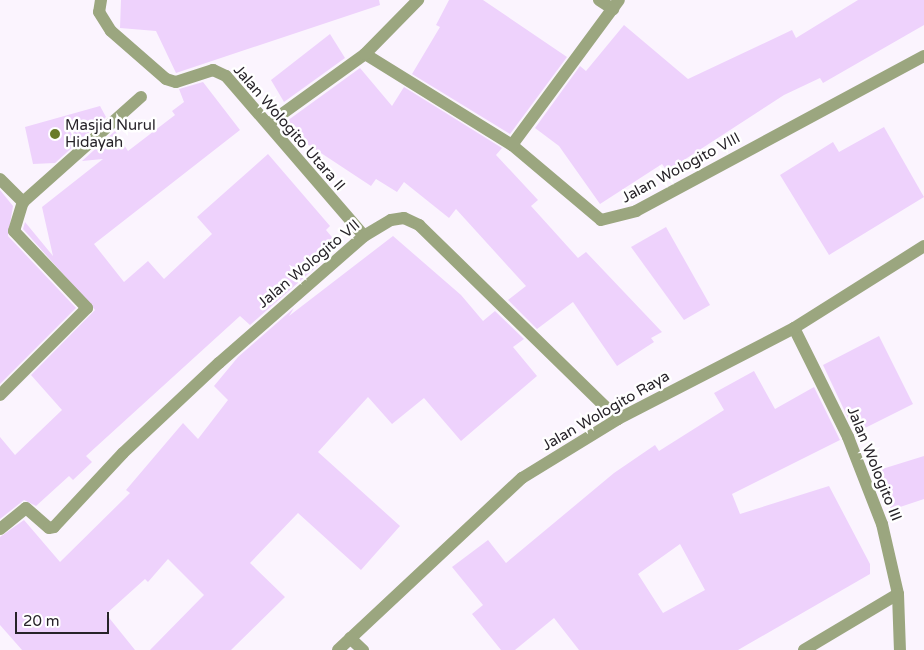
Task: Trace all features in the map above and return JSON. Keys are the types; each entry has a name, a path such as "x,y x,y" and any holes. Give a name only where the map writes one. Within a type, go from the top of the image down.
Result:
{"street":[{"name":"Jalan Wologito Utara II","path":"101,0 99,12 111,32 155,72 176,82 213,70 226,76 364,236"},
{"path":"268,124 365,54 418,0"},
{"path":"512,145 616,5 599,0"},
{"name":"Jalan Wologito VIII","path":"365,54 512,145 587,212 601,220 617,220 924,56"},
{"path":"0,395 87,308 14,231 23,202 141,97"},
{"path":"0,179 23,202"},
{"name":"Jalan Wologito VII","path":"0,529 26,508 51,529 219,363 364,236 391,220 404,218 420,225 618,419"},
{"name":"Jalan Wologito Raya","path":"338,650 522,478 618,419 794,328 924,246"},
{"name":"Jalan Wologito III","path":"794,328 848,437 882,524 898,594 900,650"},
{"path":"804,650 898,594"},
{"path":"350,638 363,650"}],"building":[{"path":"121,0 379,0 380,5 176,73 156,31 120,28"},
{"path":"449,0 483,0 567,57 510,134 412,74 440,27 436,25"},
{"path":"858,0 924,0 924,25 823,83 820,78 784,95 667,171 662,164 600,204 559,146 535,128 580,66 586,71 624,25 688,79 792,30 796,38"},
{"path":"330,34 345,58 284,102 271,80"},
{"path":"360,68 392,106 404,87 502,148 496,155 538,200 531,206 578,258 586,252 662,332 651,338 654,342 617,366 573,302 537,329 508,300 526,286 456,209 449,218 404,182 397,192 376,179 371,186 280,126"},
{"path":"203,82 240,130 94,244 124,282 148,261 164,279 212,234 197,217 268,154 330,226 326,230 336,242 324,260 250,325 240,316 86,456 92,462 73,480 69,476 36,506 24,500 0,519 0,437 15,455 62,410 31,375 95,310 23,229 25,222 53,256 42,207 103,159 82,161 115,131 128,151 175,115 172,111 184,102 179,89"},
{"name":"Masjid Nurul Hidayah","path":"100,106 106,117 55,163 33,164 25,127"},
{"path":"884,127 924,197 829,255 780,175 833,142 839,152"},
{"path":"0,190 13,206 8,236 76,308 0,384"},
{"path":"666,227 710,305 684,320 631,247"},
{"path":"393,236 461,295 483,321 495,311 524,339 513,347 537,376 461,441 424,398 392,424 368,397 318,452 400,526 361,570 298,513 250,563 285,597 231,650 150,650 204,595 168,559 148,582 145,579 106,614 135,650 22,650 0,625 0,537 24,520 60,562 130,493 126,490 183,423 198,439 228,400 214,386 238,357 294,308 289,316"},
{"path":"879,336 913,404 855,433 823,365"},
{"path":"754,371 775,409 814,387 840,440 732,494 740,514 829,486 870,564 870,574 738,650 579,650 554,618 515,650 501,650 472,614 483,605 452,567 488,540 506,563 614,473 655,445 659,451 724,410 714,393","holes":["680,544 705,590 663,613 638,574"]},
{"path":"924,456 924,499 891,510 879,470"}],"place":[{"name":"Masjid Nurul Hidayah","path":"55,134"}]}
